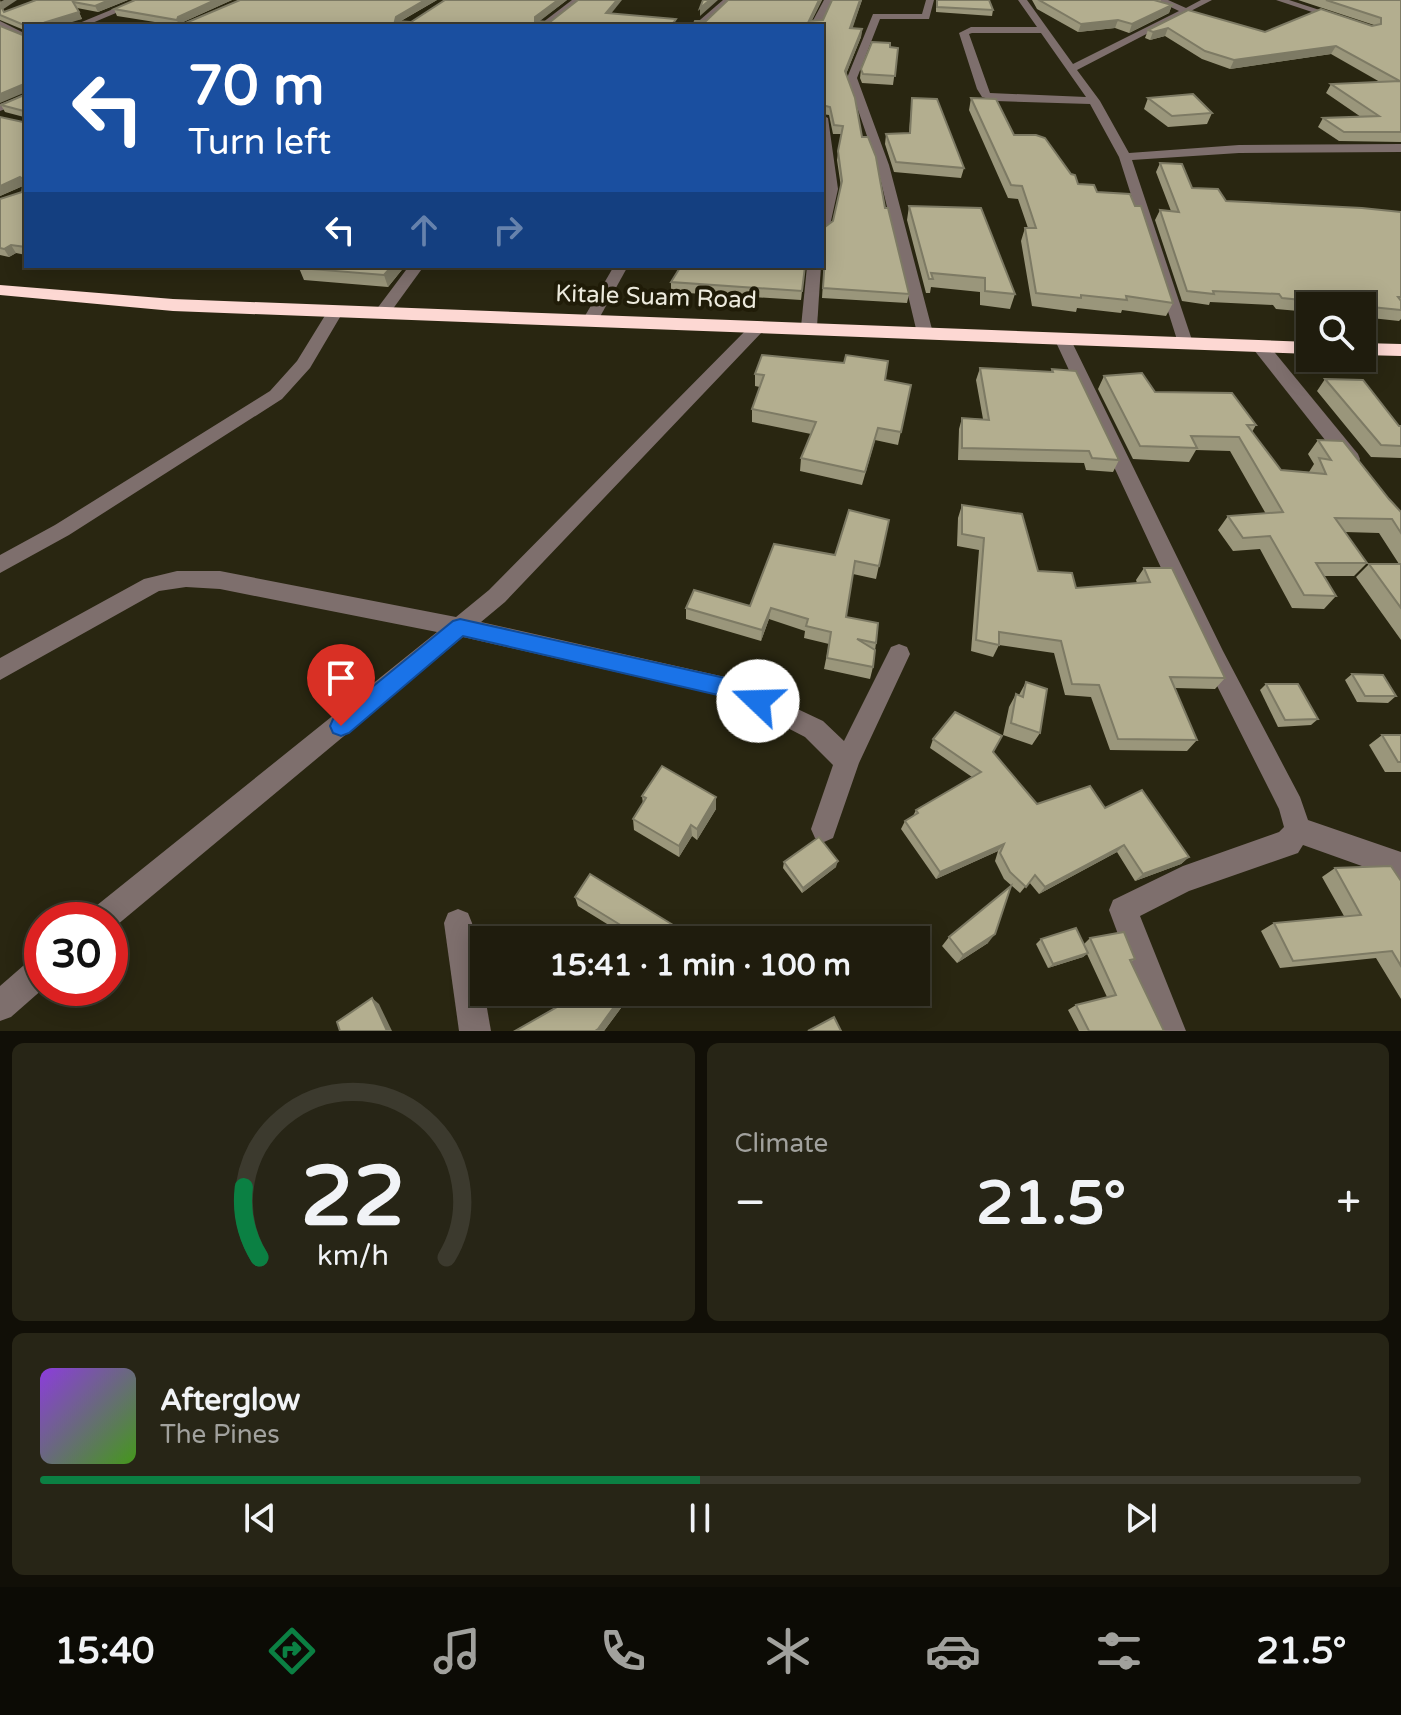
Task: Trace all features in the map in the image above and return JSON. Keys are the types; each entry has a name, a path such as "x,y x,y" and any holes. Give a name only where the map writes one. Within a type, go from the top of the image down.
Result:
{"highway":[{"name":"Kitale Suam Road","path":"0,290 130,303 1296,347"},
{"path":"1376,349 1401,350"}],"street":[{"path":"82,24 143,0"},
{"path":"192,24 246,0"},
{"path":"546,24 578,0"},
{"path":"700,24 728,0"},
{"path":"816,24 828,0"},
{"path":"925,333 891,191 852,78 876,16 926,17 930,0"},
{"path":"1022,0 1094,101 1125,157 1185,343"},
{"path":"1160,0 1186,11"},
{"path":"1071,69 1208,0"},
{"path":"1280,0 1356,24"},
{"path":"0,24 5,32"},
{"path":"1045,30 971,30 964,33 986,95 996,98 1094,101"},
{"path":"0,108 24,98"},
{"path":"0,117 13,120"},
{"path":"824,146 827,189 824,214"},
{"path":"1125,157 1239,149 1401,148"},
{"path":"381,314 416,268"},
{"path":"590,321 620,268"},
{"path":"809,327 814,268"},
{"path":"0,565 76,522 276,395 304,364 335,312"},
{"path":"123,902 497,596 757,328"},
{"path":"1062,338 1215,658 1291,806 1298,830"},
{"path":"1260,346 1363,475"},
{"path":"0,670 152,585 173,578 220,580 460,627 734,689 814,729 847,761"},
{"path":"824,829 847,761 899,654"},
{"path":"1298,830 1401,866"},
{"path":"1170,1031 1123,910 1150,893 1187,877 1288,843 1298,830"},
{"path":"458,923 475,1031"},
{"path":"0,1006 24,985"}],"building":[{"path":"36,0 109,0 95,6 73,2 79,12 46,22 50,24 24,25 0,15 0,5 4,12"},
{"path":"135,0 215,0 177,20 114,9"},
{"path":"240,0 425,0 396,17 395,21 411,22 445,0 558,0 535,17 535,21 550,22 578,0 617,0 606,13 676,19 672,24 188,22"},
{"path":"728,0 819,0 809,21 823,20 832,0 860,0 850,28 862,29 845,71 855,98 862,137 868,137 876,157 885,208 888,208 909,294 823,288 824,227 833,221 842,181 838,151 843,126 834,125 830,107 824,106 824,24 694,24 695,21 706,21"},
{"path":"937,0 989,0 993,10 937,7"},
{"path":"1039,0 1154,0 1172,5 1132,24 1118,20 1081,24"},
{"path":"1326,0 1401,0 1401,132 1344,132 1323,118 1379,116 1331,84 1400,81 1336,46 1234,60 1205,51 1168,28 1153,32 1148,30 1188,10 1265,32 1321,9 1372,26 1381,24 1381,18"},
{"path":"0,26 24,36 24,84 0,94"},
{"path":"872,42 890,43 890,47 898,48 895,76 863,74 861,69"},
{"path":"1193,94 1212,113 1172,116 1148,98"},
{"path":"24,95 24,111 1,105"},
{"path":"912,98 937,99 964,168 896,162 886,134 910,133"},
{"path":"971,98 996,99 1014,135 1045,138 1071,174 1075,175 1078,184 1094,185 1097,192 1130,194 1135,206 1141,206 1173,303 1126,296 1127,300 1036,293 1025,228 1036,228 1022,186 1011,185"},
{"path":"24,111 24,180 20,177 0,186 0,117 23,122"},
{"path":"1160,163 1182,164 1192,188 1218,189 1226,201 1401,212 1401,297 1398,297 1401,310 1376,307 1376,292 1296,292 1296,299 1282,298 1279,294 1187,291 1160,210 1179,212"},
{"path":"24,180 24,247 11,245 0,248 0,199 22,192"},
{"path":"909,206 981,208 1015,294 985,291 985,278 931,273 933,279 929,279"},
{"path":"299,268 390,268 384,275"},
{"path":"680,268 805,268 802,291 671,282"},
{"path":"762,355 844,363 846,355 888,361 885,380 911,385 901,432 878,428 865,472 801,458 816,422 752,409 764,375 755,374"},
{"path":"980,368 1076,371 1119,460 1092,458 1089,451 962,448 962,418 989,420"},
{"path":"1142,373 1155,392 1232,393 1256,425 1247,425 1281,470 1326,474 1319,458 1331,460 1318,440 1343,441 1401,512 1401,533 1392,519 1335,518 1367,563 1316,563 1336,596 1304,595 1270,536 1243,538 1228,516 1283,512 1239,437 1191,436 1197,448 1140,446 1104,376"},
{"path":"1325,379 1363,380 1401,426 1401,446 1381,445"},
{"path":"962,505 1022,514 1038,571 1072,573 1076,588 1150,582 1144,568 1172,568 1225,678 1170,677 1197,740 1118,739 1099,685 1072,684 1061,641 999,632 999,645 976,640 984,538 962,534"},
{"path":"849,510 889,520 879,566 855,561 846,617 878,623 876,643 857,639 875,650 873,667 827,658 831,632 806,626 808,619 771,608 762,630 686,608 694,590 750,606 774,544 835,555"},
{"path":"1369,564 1401,564 1401,608"},
{"path":"1352,674 1383,675 1396,696 1365,696"},
{"path":"1026,682 1047,689 1040,733 1011,723 1016,694 1023,697"},
{"path":"1266,684 1298,684 1318,719 1285,720"},
{"path":"955,712 1002,736 993,752 1037,804 1090,786 1105,808 1142,790 1189,857 1143,874 1124,845 1045,887 1035,875 1026,887 1010,872 1000,853 1004,844 940,872 905,821 918,813 916,810 981,772 933,739"},
{"path":"1382,735 1401,735 1401,762 1398,762"},
{"path":"662,766 716,797 697,829 691,825 679,846 633,819 646,798 642,796"},
{"path":"819,837 838,861 803,888 784,862"},
{"path":"1391,866 1401,881 1401,966 1392,951 1293,961 1274,923 1361,915 1335,868"},
{"path":"590,874 675,926 622,926 575,897"},
{"path":"1011,886 995,934 963,955 949,937"},
{"path":"1076,928 1088,953 1053,964 1041,939"},
{"path":"1124,932 1135,959 1130,960 1164,1031 1089,1031 1076,1005 1116,995 1090,938"},
{"path":"372,998 387,1031 340,1031 337,1022"},
{"path":"559,1006 615,1006 595,1031 515,1031"},
{"path":"834,1017 841,1031 808,1031"}],"route":[{"path":"341,726 460,627 734,689 758,701"}]}
